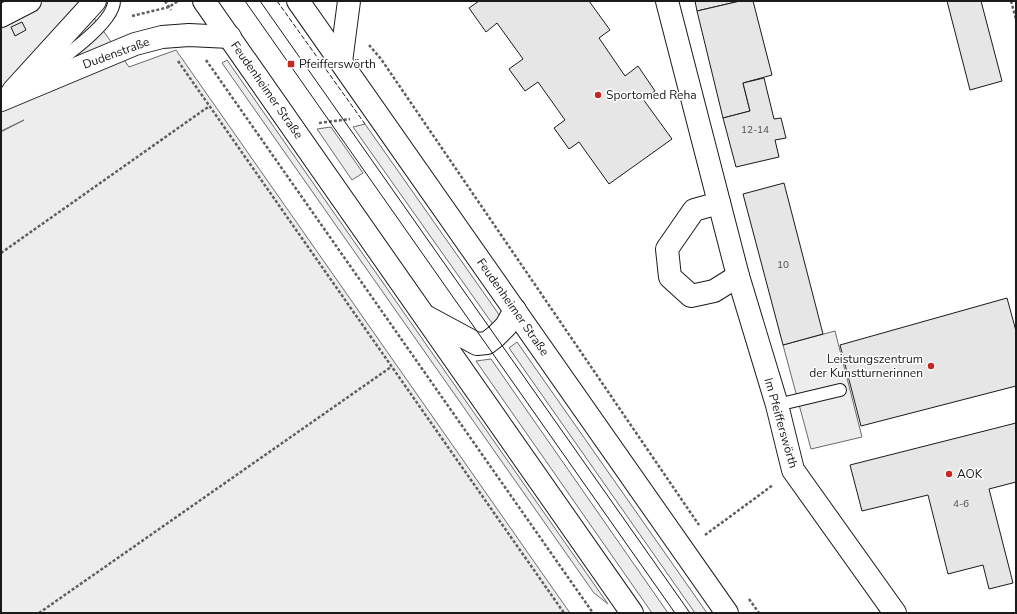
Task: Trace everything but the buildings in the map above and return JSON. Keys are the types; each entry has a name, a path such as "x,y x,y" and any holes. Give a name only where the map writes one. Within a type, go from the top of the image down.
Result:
{"main road":[{"path":"4,98 95,1"},
{"name":"Feudenheimer Straße","path":"204,1 628,612"},
{"name":"Feudenheimer Straße","path":"298,1 728,613"},
{"name":"Im Pfeifferswörth","path":"667,1 738,276 777,405 793,470 895,613"},
{"path":"341,62 348,9"},
{"name":"Dudenstraße","path":"4,98 135,44 162,37 189,35 230,37"},
{"path":"719,203 694,210 668,249 670,277 691,296 714,291 738,276"},
{"path":"424,316 477,344 487,343 496,336 506,326 515,310"}],"lane":[{"path":"4,98 60,60 87,39 110,14 114,8 114,1"},
{"path":"777,405 840,390"}],"path":[{"path":"165,1 593,613"},
{"path":"169,7 178,1"},
{"path":"1011,1 1016,19"},
{"path":"348,9 710,541"},
{"path":"176,58 208,107 564,613"},
{"path":"1,253 208,107"},
{"path":"319,123 353,118"},
{"path":"39,613 391,366"},
{"path":"705,535 793,470"},
{"path":"746,593 760,613"}],"shaded area":[{"path":"1,1 82,1 129,67 176,50 570,613 1,613 1,132 24,120 1,131"},
{"path":"227,60 608,604 594,593 222,63"},
{"path":"365,124 500,316 494,326 353,127"},
{"path":"331,127 363,173 352,180 317,129"},
{"path":"835,331 862,437 811,449 783,345"},
{"path":"517,342 707,613 695,613 509,348"},
{"path":"491,359 668,613 652,613 476,361"}],"tram line":[{"path":"245,1 675,613"},
{"path":"260,1 690,613"}],"fence":[{"path":"277,1 365,124"}],"place":[{"name":"Pfeifferswörth","path":"291,64"},
{"name":"Sportomed Reha","path":"598,95"},
{"name":"Leistungszentrum der Kunstturnerinnen","path":"931,366"},
{"name":"AOK","path":"949,474"}]}
